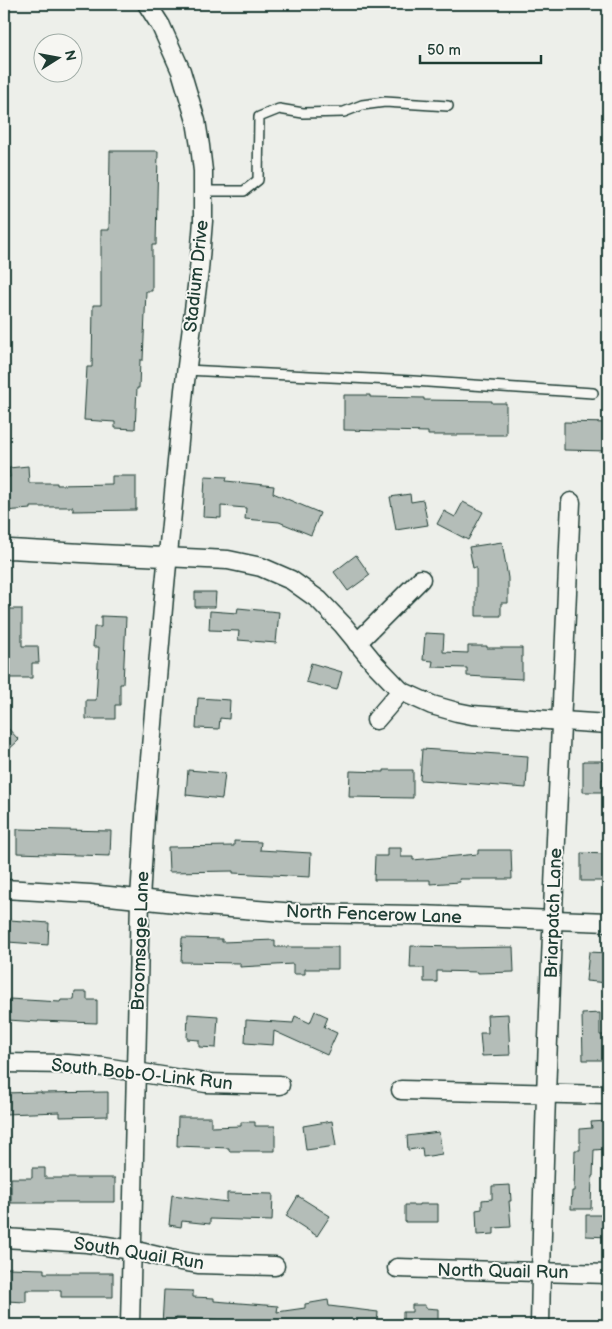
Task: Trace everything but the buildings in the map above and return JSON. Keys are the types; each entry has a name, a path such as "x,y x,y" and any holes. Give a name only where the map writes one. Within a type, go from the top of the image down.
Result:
{"street":[{"name":"Stadium Drive","path":"147,4 172,48 189,96 200,146 203,191 203,221 199,270 186,370 168,557"},
{"name":"Briarpatch Lane","path":"540,1325 552,920 571,502"},
{"path":"4,550 228,560 261,566 291,580 319,600 401,692 457,712 506,718 608,724"},
{"name":"Broomsage Lane","path":"130,1325 140,899 144,817 168,557"},
{"path":"357,643 420,579"},
{"path":"376,720 401,692"},
{"name":"North Fencerow Lane","path":"4,889 90,894 205,906 296,912 608,922"},
{"name":"South Bob-O-Link Run","path":"4,1063 68,1064 104,1067 206,1083 280,1085"},
{"path":"400,1090 608,1095"},
{"name":"South Quail Run","path":"4,1238 86,1243 132,1250 198,1264 275,1266"},
{"name":"North Quail Run","path":"397,1268 608,1274"}],"lane":[{"path":"203,191 244,190 258,180 259,117 279,109 303,113 344,112 362,105 385,102 448,106"},
{"path":"186,370 413,381 593,393"}]}
